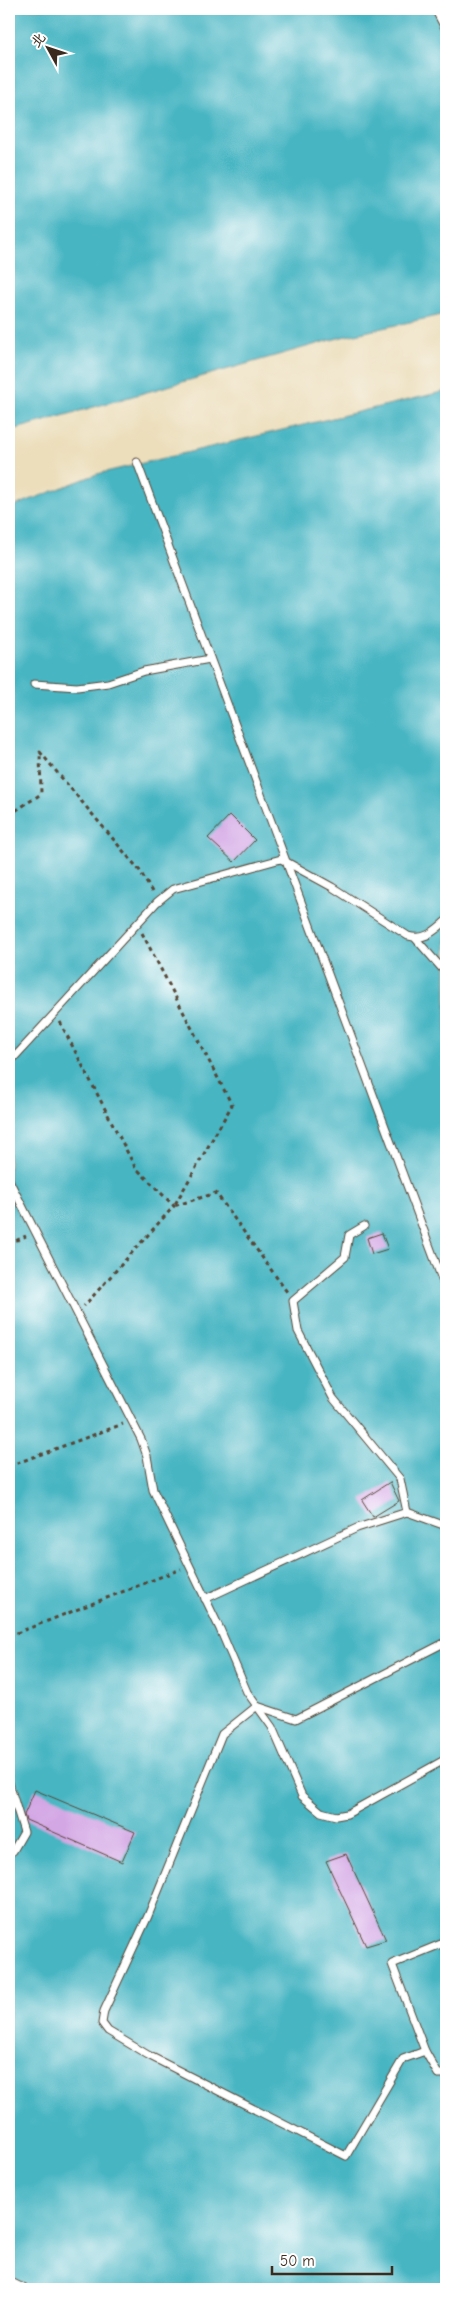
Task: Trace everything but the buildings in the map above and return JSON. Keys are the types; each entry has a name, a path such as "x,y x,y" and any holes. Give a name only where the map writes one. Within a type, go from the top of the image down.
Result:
{"lane":[{"path":"435,9 446,30"},
{"path":"136,462 445,1281 446,1290"},
{"path":"34,684 77,687 108,683 144,671 210,659"},
{"path":"9,1063 157,902 173,889 280,859 332,887 408,936 416,939 446,973"},
{"path":"416,939 429,936 446,921"},
{"path":"9,1180 132,1422 147,1456 153,1490 247,1692 272,1727 302,1796 321,1812 336,1816 347,1814 446,1760"},
{"path":"364,1226 349,1235 345,1257 293,1301 298,1331 333,1398 400,1479 407,1512"},
{"path":"205,1599 357,1528 407,1512 446,1526"},
{"path":"257,1706 296,1719 446,1642"},
{"path":"257,1706 222,1734 148,1916 104,2012 102,2024 108,2032 148,2055 346,2156 403,2058 425,2051"},
{"path":"9,1782 24,1832 13,1851"},
{"path":"446,1942 392,1964 425,2051 438,2074 446,2074"},
{"path":"9,2281 25,2289"}],"path":[{"path":"9,816 41,794 40,752 140,871 157,902"},
{"path":"77,1314 174,1206 232,1105 137,924"},
{"path":"55,1012 135,1167 174,1206"},
{"path":"174,1206 216,1193 293,1301"},
{"path":"9,1244 35,1233"},
{"path":"9,1466 132,1422"},
{"path":"9,1636 189,1566"}],"water":[{"path":"9,9 446,9 446,314 342,337 9,431"},
{"path":"446,391 446,2289 9,2289 9,508 97,474"}]}
